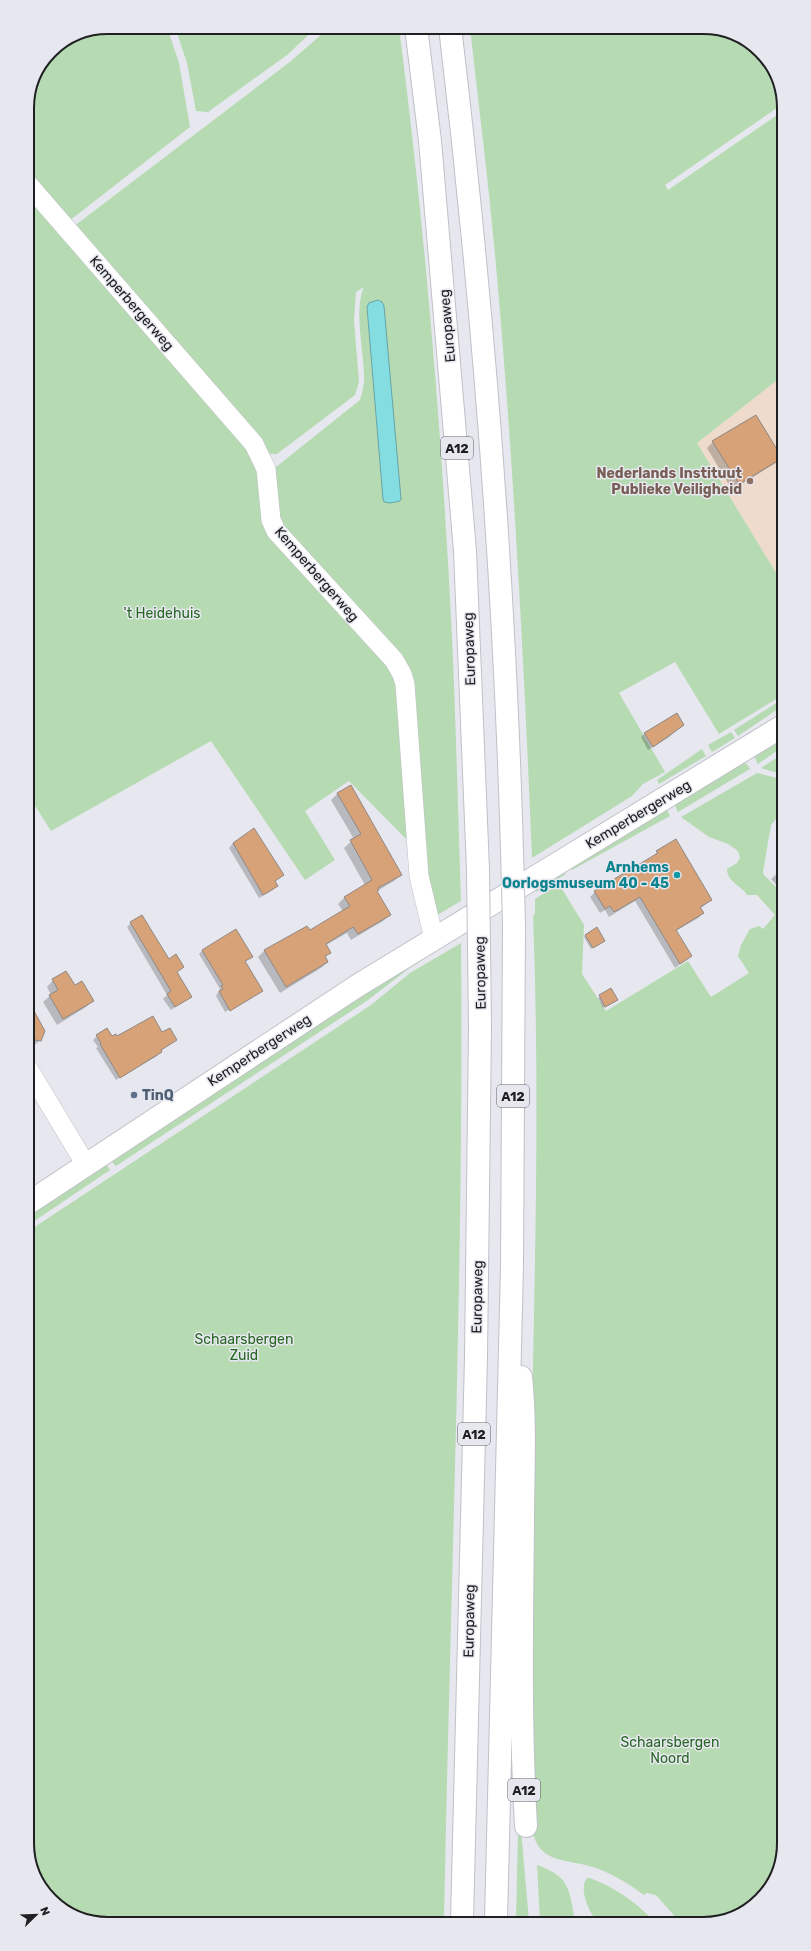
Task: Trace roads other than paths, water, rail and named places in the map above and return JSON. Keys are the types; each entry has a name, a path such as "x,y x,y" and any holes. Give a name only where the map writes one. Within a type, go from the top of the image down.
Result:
{"main road":[{"name":"Europaweg","path":"417,34 431,149 465,551 478,870 480,1027 476,1357 462,1917"},
{"name":"A12","path":"451,34 463,139 482,337 500,581 514,926 512,1266 496,1917"},
{"name":"Kemperbergerweg","path":"34,1199 244,1060 434,939 777,729"},
{"name":"A12","path":"512,1266 525,1419 523,1522 523,1754 526,1826"}],"street":[{"name":"Kemperbergerweg","path":"34,191 254,444 266,469 271,520 276,531 394,660 402,674 405,684 420,876 434,939"},
{"path":"34,1078 86,1165"}],"water":[{"path":"378,300 382,302 384,306 401,499 400,501 390,503 384,502 383,499 367,307 369,303"}],"place":[{"name":"Nederlands Instituut Publieke Veiligheid","path":"750,481"},
{"name":"Arnhems Oorlogsmuseum 40 - 45","path":"677,875"},
{"name":"TinQ","path":"134,1095"}],"park label":[{"name":"'t Heidehuis","path":"162,613"},
{"name":"Schaarsbergen Zuid","path":"244,1348"},
{"name":"Schaarsbergen Noord","path":"670,1750"}]}
